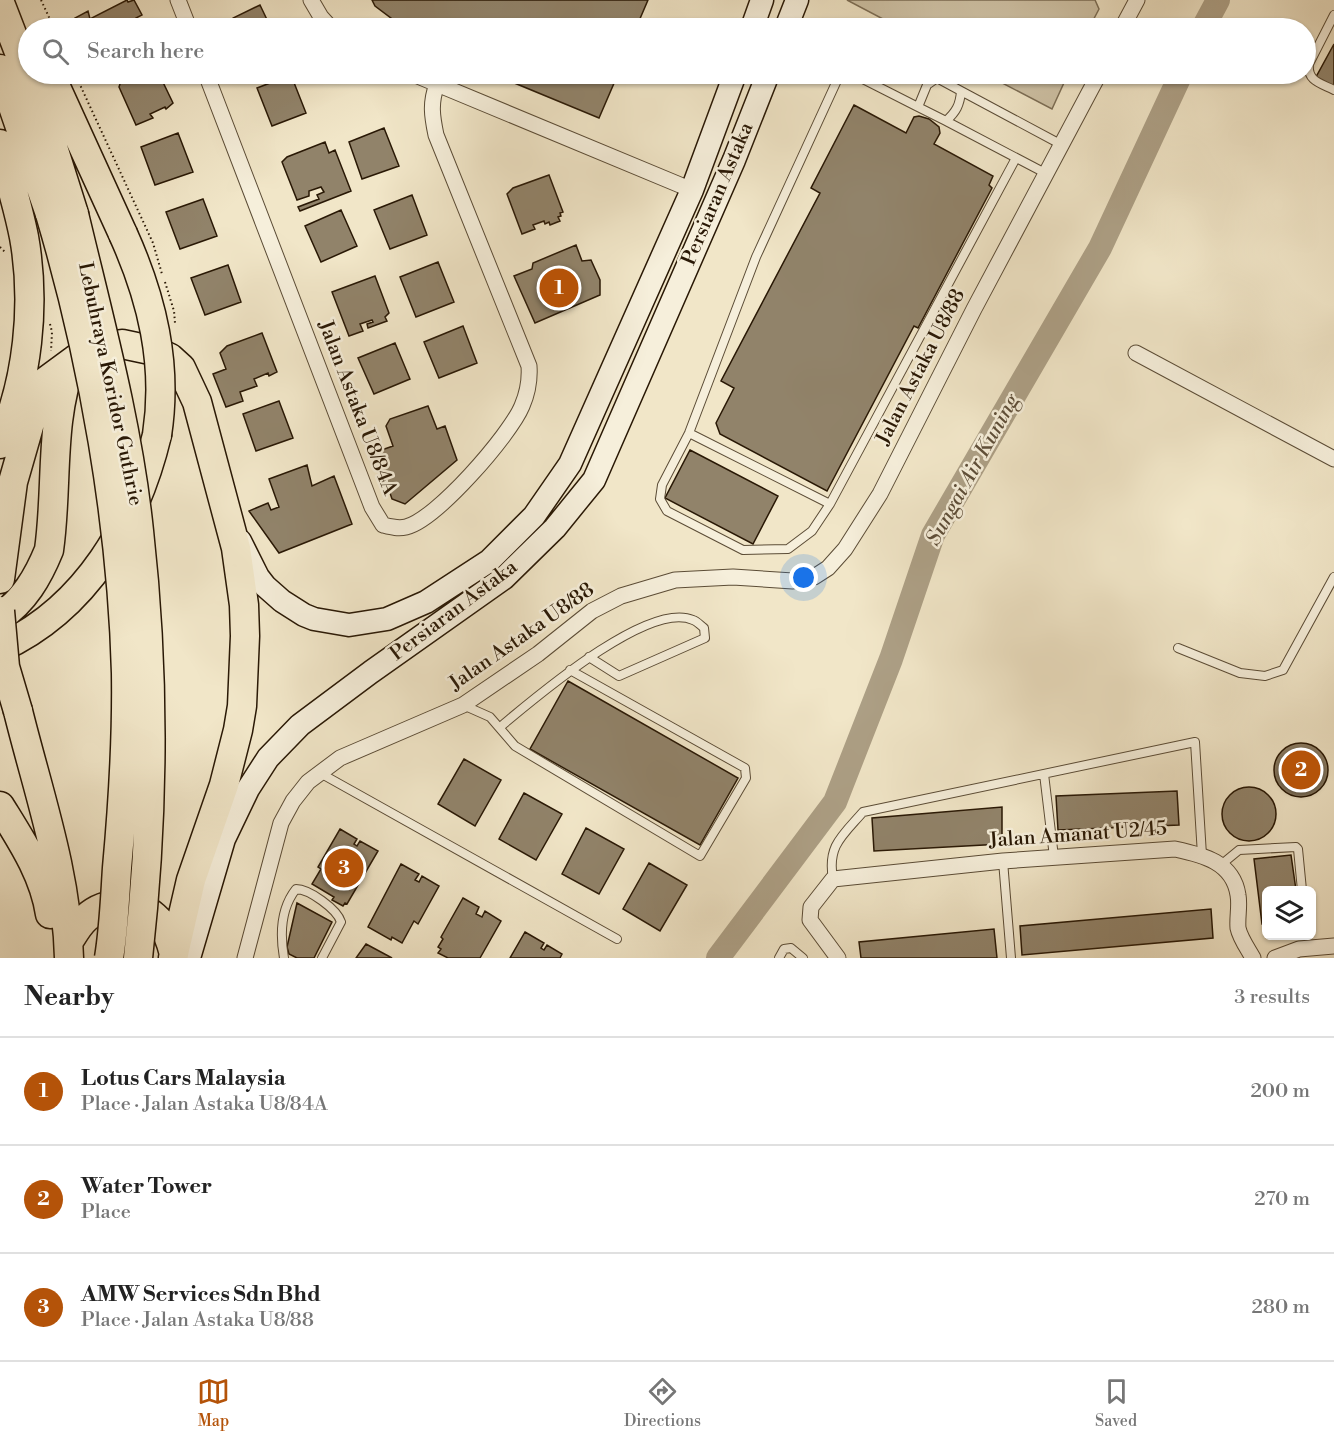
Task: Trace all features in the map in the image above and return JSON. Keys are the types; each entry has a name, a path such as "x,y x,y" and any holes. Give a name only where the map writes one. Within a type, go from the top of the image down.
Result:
{"highway":[{"path":"11,0 23,18"},
{"name":"Lebuhraya Koridor Guthrie","path":"0,3 18,50"},
{"name":"Lebuhraya Koridor Guthrie","path":"0,69 62,214 65,267 102,440 113,519 122,614 126,710 122,818 109,958"},
{"name":"Lebuhraya Koridor Guthrie","path":"31,84 41,109 62,214 127,450 139,530 150,688 151,793 138,958"},
{"path":"0,648 30,632 48,619 82,588 97,569 112,548 141,491 157,435 161,390 157,336 137,265 55,84"},
{"path":"0,144 24,236 28,314 21,378 0,444"},
{"path":"0,579 13,482 34,409 46,381 72,362 100,347 122,344 155,351 170,358 181,368 197,402 230,521 244,605 245,636 242,706 238,730 224,785 191,880 179,957"},
{"path":"0,618 25,595 42,569 49,550 58,415 63,385 72,362"},
{"path":"0,611 5,667 56,856 64,952"},
{"path":"0,806 31,858 45,890 52,930 64,952"},
{"path":"64,952 85,918 98,909 114,904 133,904 156,917 179,957"}],"main road":[{"path":"756,18 762,0"},
{"path":"790,18 797,0"},
{"name":"Persiaran Astaka","path":"230,521 258,577 265,586 304,615 325,622 349,625 387,619 426,602 489,561 534,516 570,464 692,190 731,84"},
{"name":"Persiaran Astaka","path":"179,957 224,839 248,789 268,758 300,726 371,672 504,578 555,528 594,480 734,160 764,84"},
{"path":"692,190 734,160"}],"street":[{"path":"178,0 185,18"},
{"path":"311,0 322,18"},
{"path":"1127,18 1137,0"},
{"name":"Jalan Astaka U8/84A","path":"210,84 372,507 383,525 395,528 408,526 428,515 476,471 521,408 530,377 529,366 436,135 431,111 432,98 437,84"},
{"path":"437,84 692,190"},
{"name":"Jalan Astaka U8/88","path":"245,958 281,823 293,801 308,782 340,758 463,705 538,654 592,611 621,596 675,580 733,577 793,581 814,577 828,568 845,549 880,494 974,309 1094,84"},
{"path":"1136,353 1334,459"},
{"name":"Jalan Amanat U2/45","path":"832,879 1003,861 1175,849 1202,855 1222,864"},
{"path":"1222,864 1231,877 1238,894 1239,930 1253,958"},
{"path":"832,879 811,907 810,920 838,958"},
{"path":"1275,958 1299,949 1334,946"}],"lane":[{"path":"1316,50 1334,15"},
{"path":"1316,80 1334,90"},
{"path":"835,84 756,256 689,433 662,485 660,499 667,511 742,550 788,549 812,531 830,504 1016,158"},
{"path":"873,84 1047,174"},
{"path":"918,107 928,84"},
{"path":"948,84 1062,145"},
{"path":"946,121 960,104 961,91"},
{"path":"689,433 830,504"},
{"path":"1178,648 1240,673 1265,676 1282,670 1334,577"},
{"path":"500,727 570,670 589,657 625,635 661,620 681,617 693,620 704,628 705,638 619,676 589,657"},
{"path":"463,705 490,717 515,746 700,856 746,778 745,768 570,670"},
{"path":"832,879 830,862 838,840 863,812 1195,742 1202,855"},
{"path":"320,773 617,939"},
{"path":"1044,774 1054,857"},
{"path":"1222,864 1239,850 1296,846 1302,886"},
{"path":"1003,861 1011,958"},
{"path":"284,958 282,940 284,917 296,889 303,889 339,915 340,922 322,958"},
{"path":"779,958 784,949 791,948 802,958"}],"path":[{"path":"41,0 49,18"}],"shaded area":[{"path":"847,0 1095,0 1099,9 1094,18 881,18"},
{"path":"1004,84 1063,84 1052,109"}],"building":[{"path":"127,0 128,2 134,0 142,15 136,18 92,18"},
{"path":"372,0 648,0 640,18 391,18 375,6"},
{"path":"260,5 266,18 233,18"},
{"path":"88,11 90,18 75,18"},
{"path":"1334,44 1334,87 1316,77"},
{"path":"120,84 164,84 173,103 166,109 165,107 150,114 153,118 136,125 119,87"},
{"path":"267,84 295,84 306,113 272,126 257,88"},
{"path":"517,84 614,84 599,118"},
{"path":"854,105 906,133 914,117 929,119 939,127 940,133 934,144 993,176 989,185 992,188 918,328 914,326 827,491 720,434 716,423 734,388 721,381 820,193 811,188"},
{"path":"384,128 399,166 362,179 349,142"},
{"path":"178,133 193,172 155,185 141,147"},
{"path":"325,142 329,153 335,150 351,191 300,211 298,207 319,199 317,195 324,192 321,187 309,191 309,196 297,200 282,162 287,157"},
{"path":"549,175 563,212 558,217 560,221 550,225 549,222 545,224 544,221 533,225 535,229 522,234 507,194 513,188"},
{"path":"412,195 427,235 390,249 374,210"},
{"path":"203,199 217,236 180,249 166,212"},
{"path":"341,210 357,246 321,262 305,226"},
{"path":"576,245 582,261 591,260 600,280 600,295 535,323 514,276 532,269 533,263"},
{"path":"438,262 454,302 416,317 400,277"},
{"path":"228,265 241,302 205,315 191,278"},
{"path":"375,276 389,313 385,317 387,321 368,328 367,324 373,322 372,320 360,324 363,331 349,336 332,292"},
{"path":"463,326 477,363 439,378 424,342"},
{"path":"262,333 277,372 254,379 257,386 240,392 243,401 226,407 213,374 226,369 220,353 227,346"},
{"path":"395,343 410,379 374,394 358,358"},
{"path":"279,401 293,438 256,451 243,414"},
{"path":"428,406 437,429 445,426 457,460 405,504 392,499 376,452 393,446 386,426 390,419"},
{"path":"690,450 778,496 753,544 665,498"},
{"path":"307,465 312,486 334,476 352,524 279,553 249,511 268,503 271,510 279,507 269,479"},
{"path":"568,681 738,778 700,845 530,749"},
{"path":"1296,743 1306,743 1316,747 1324,755 1328,770 1324,785 1316,793 1306,797 1296,797 1286,793 1278,785 1274,775 1274,765 1278,755 1286,747"},
{"path":"464,759 501,780 475,826 438,804"},
{"path":"1244,787 1254,787 1264,791 1272,799 1276,814 1272,829 1264,837 1254,841 1244,841 1234,837 1226,829 1222,819 1222,809 1226,799 1234,791"},
{"path":"1177,791 1179,825 1058,830 1056,796"},
{"path":"524,793 562,814 536,860 499,839"},
{"path":"1002,807 1002,844 874,851 872,818"},
{"path":"586,828 624,849 599,894 562,874"},
{"path":"340,829 357,839 354,844 357,846 360,841 378,851 347,904 343,906 332,900 334,897 312,884 321,869 318,867"},
{"path":"1291,855 1295,886 1262,886 1262,924 1254,859"},
{"path":"649,863 687,885 660,931 623,909"},
{"path":"401,864 419,874 415,880 419,882 422,876 439,886 418,924 414,921 402,943 392,937 391,940 368,927"},
{"path":"463,898 479,907 476,914 482,917 485,911 501,921 480,958 448,958 438,953 441,949 438,947 443,939 441,937"},
{"path":"297,903 332,922 314,958 297,958 289,954 287,947"},
{"path":"1211,909 1213,938 1022,955 1020,926"},
{"path":"994,929 997,958 861,958 859,942"},
{"path":"525,932 544,943 541,948 544,950 547,945 562,954 560,958 510,958"},
{"path":"366,944 392,958 356,958"}],"waterway":[{"name":"Sungai Air Kuning","path":"1208,18 1218,0"},
{"name":"Sungai Air Kuning","path":"718,958 835,802 891,659 933,535 1100,248 1176,84"}],"place":[{"name":"Lotus Cars Malaysia","path":"559,288"},
{"name":"Water Tower","path":"1301,770"},
{"name":"AMW Services Sdn Bhd","path":"344,868"}]}
